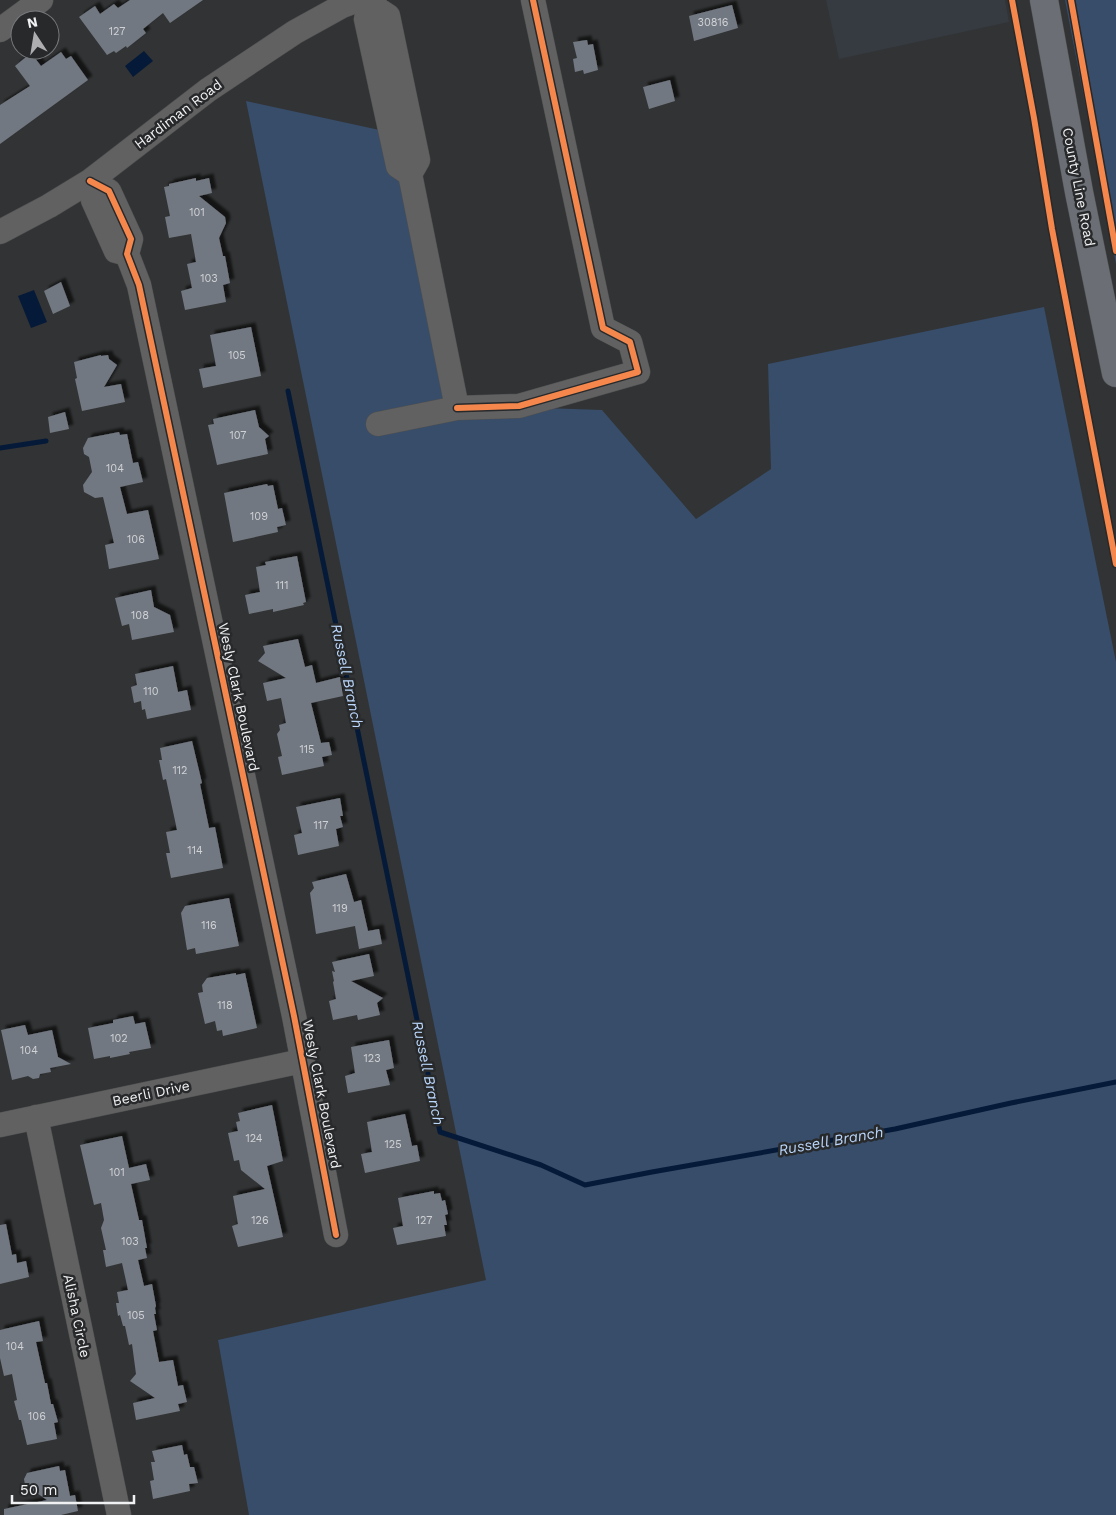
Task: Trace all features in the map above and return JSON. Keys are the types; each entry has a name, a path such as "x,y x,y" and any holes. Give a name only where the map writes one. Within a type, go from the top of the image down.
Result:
{"main road":[{"name":"County Line Road","path":"1044,0 1079,192 1116,373"}],"street":[{"path":"0,30 40,0"},
{"path":"378,424 457,408 519,406 638,372 630,342 603,328 533,0"},
{"path":"369,3 366,19 398,166 410,174 457,408"},
{"name":"Hardiman Road","path":"0,232 49,206 90,181 216,85 295,32 342,6 369,3"},
{"name":"Wesly Clark Boulevard","path":"90,181 109,191 131,240 127,254 139,285 294,1016 336,1235"},
{"name":"Beerli Drive","path":"0,1124 302,1061"},
{"name":"Alisha Circle","path":"36,1117 118,1515"}],"shaded area":[{"path":"826,0 1005,0 1009,22 839,59"},
{"path":"1065,0 1116,0 1116,264"},
{"path":"144,51 153,61 133,77 125,66"},
{"path":"246,101 398,134 459,405 602,410 696,519 771,469 768,364 1044,307 1116,662 1116,1515 249,1515 218,1340 486,1280"},
{"path":"34,290 47,322 31,328 18,296"}],"building":[{"path":"130,0 203,0 170,23 163,13 143,29 146,33 127,48 126,46 116,53 114,51 107,55 79,17 95,6 100,14 114,4 118,8"},
{"path":"732,5 738,28 694,41 689,16"},
{"path":"587,40 588,45 593,44 598,70 584,74 583,70 575,72 573,59 577,58 573,42"},
{"path":"60,53 66,59 71,56 88,80 0,144 0,105 30,86 15,66 22,60 36,60 41,66 50,60 60,60"},
{"path":"670,80 675,101 649,109 643,87"},
{"path":"196,178 196,181 209,178 212,193 199,196 225,217 226,223 219,238 223,256 225,256 230,283 223,285 226,302 185,310 181,291 192,288 187,264 196,262 191,234 169,238 165,217 170,216 164,187 169,186 169,184"},
{"path":"61,282 70,306 53,314 44,291"},
{"path":"251,327 261,376 203,388 199,369 216,366 210,335"},
{"path":"108,355 109,359 117,365 104,387 121,384 125,402 82,411 75,379 77,378 74,362"},
{"path":"255,410 259,427 269,436 265,439 268,454 217,465 208,425 214,424 213,419"},
{"path":"65,412 69,429 50,433 48,417"},
{"path":"119,432 120,435 127,434 133,463 138,462 143,482 120,487 127,514 148,510 159,559 109,569 105,545 114,543 103,497 95,498 84,492 83,485 92,472 89,457 84,454 83,448 88,438"},
{"path":"267,484 268,486 273,485 278,509 282,508 286,525 277,527 278,532 233,542 224,493"},
{"path":"297,556 306,602 303,603 304,605 273,612 273,609 249,614 245,595 260,592 256,567 266,565 265,562"},
{"path":"151,590 154,607 170,615 174,632 132,640 129,624 122,626 115,598"},
{"path":"298,639 305,667 312,665 316,683 340,677 343,696 311,703 321,743 329,742 332,755 322,757 324,766 282,775 278,757 282,756 277,734 280,730 279,725 286,723 281,698 267,701 263,683 286,678 258,661 265,653 263,646"},
{"path":"173,666 178,692 187,690 191,710 147,719 145,709 142,710 141,701 134,703 131,687 137,685 135,674"},
{"path":"192,741 202,783 200,784 209,828 215,827 223,868 171,878 166,853 170,853 166,832 177,830 166,779 163,780 159,760 162,760 160,748"},
{"path":"340,798 343,816 340,816 343,827 336,829 339,846 298,855 294,835 302,833 296,807"},
{"path":"346,874 354,902 361,900 368,931 379,929 382,944 359,949 355,926 316,934 310,893 314,888 312,882"},
{"path":"229,898 239,946 196,954 195,948 187,950 181,913 185,906"},
{"path":"369,954 374,976 351,981 383,998 377,1003 380,1015 358,1020 357,1015 333,1020 329,1001 336,999 332,971 335,972 332,962"},
{"path":"236,973 236,975 245,973 257,1028 223,1036 222,1030 217,1031 215,1021 205,1024 198,993 203,992 202,985 207,978"},
{"path":"133,1016 135,1024 145,1022 151,1048 110,1058 110,1056 94,1059 88,1028 113,1023 113,1020"},
{"path":"25,1025 28,1035 52,1030 58,1057 71,1064 50,1068 51,1072 40,1074 39,1078 33,1079 28,1076 12,1080 1,1030"},
{"path":"389,1040 394,1068 386,1070 390,1085 348,1093 345,1076 355,1073 351,1047"},
{"path":"272,1105 283,1161 267,1166 283,1237 238,1247 232,1226 238,1224 233,1196 265,1189 241,1170 239,1160 234,1161 228,1133 238,1131 236,1122 240,1121 238,1113"},
{"path":"405,1114 412,1146 417,1145 420,1161 365,1173 361,1154 372,1152 367,1122"},
{"path":"122,1136 129,1168 146,1164 150,1180 131,1184 139,1220 142,1220 147,1248 145,1248 147,1258 138,1260 144,1286 152,1284 156,1306 156,1314 154,1314 157,1330 153,1331 159,1362 173,1360 178,1386 183,1385 187,1402 178,1404 180,1411 136,1420 133,1403 155,1398 130,1381 136,1374 132,1344 129,1345 125,1326 123,1326 120,1315 118,1316 116,1303 119,1303 117,1292 128,1290 122,1263 106,1267 103,1250 106,1250 101,1228 104,1220 101,1203 94,1205 80,1145"},
{"path":"434,1191 434,1194 440,1193 442,1201 445,1200 448,1214 445,1215 447,1225 444,1225 446,1236 397,1245 393,1228 403,1226 398,1198"},
{"path":"6,1224 12,1255 16,1254 17,1263 26,1261 29,1277 0,1284 0,1225"},
{"path":"39,1321 43,1341 36,1342 45,1383 47,1383 51,1404 53,1404 58,1422 54,1423 57,1439 27,1445 14,1401 17,1400 12,1374 4,1376 0,1358 0,1330"},
{"path":"182,1445 184,1455 187,1454 190,1467 194,1467 198,1483 189,1484 190,1491 153,1499 150,1481 154,1480 151,1462 155,1462 152,1451"},
{"path":"59,1466 60,1471 65,1470 70,1496 75,1495 78,1511 61,1515 4,1515 4,1509 47,1500 25,1485 24,1479 27,1473"}],"waterway":[{"name":"Russell Branch","path":"288,391 440,1132 541,1165 585,1185 895,1129 1116,1082"},
{"name":"Russell Branch","path":"0,448 46,441"}],"cycle path":[{"path":"457,408 519,406 638,372 630,342 603,328 533,0"},
{"path":"1012,0 1052,229 1116,564"},
{"path":"1071,0 1116,251"},
{"path":"90,181 109,191 131,239 127,254 139,285 294,1016 336,1235"}]}
